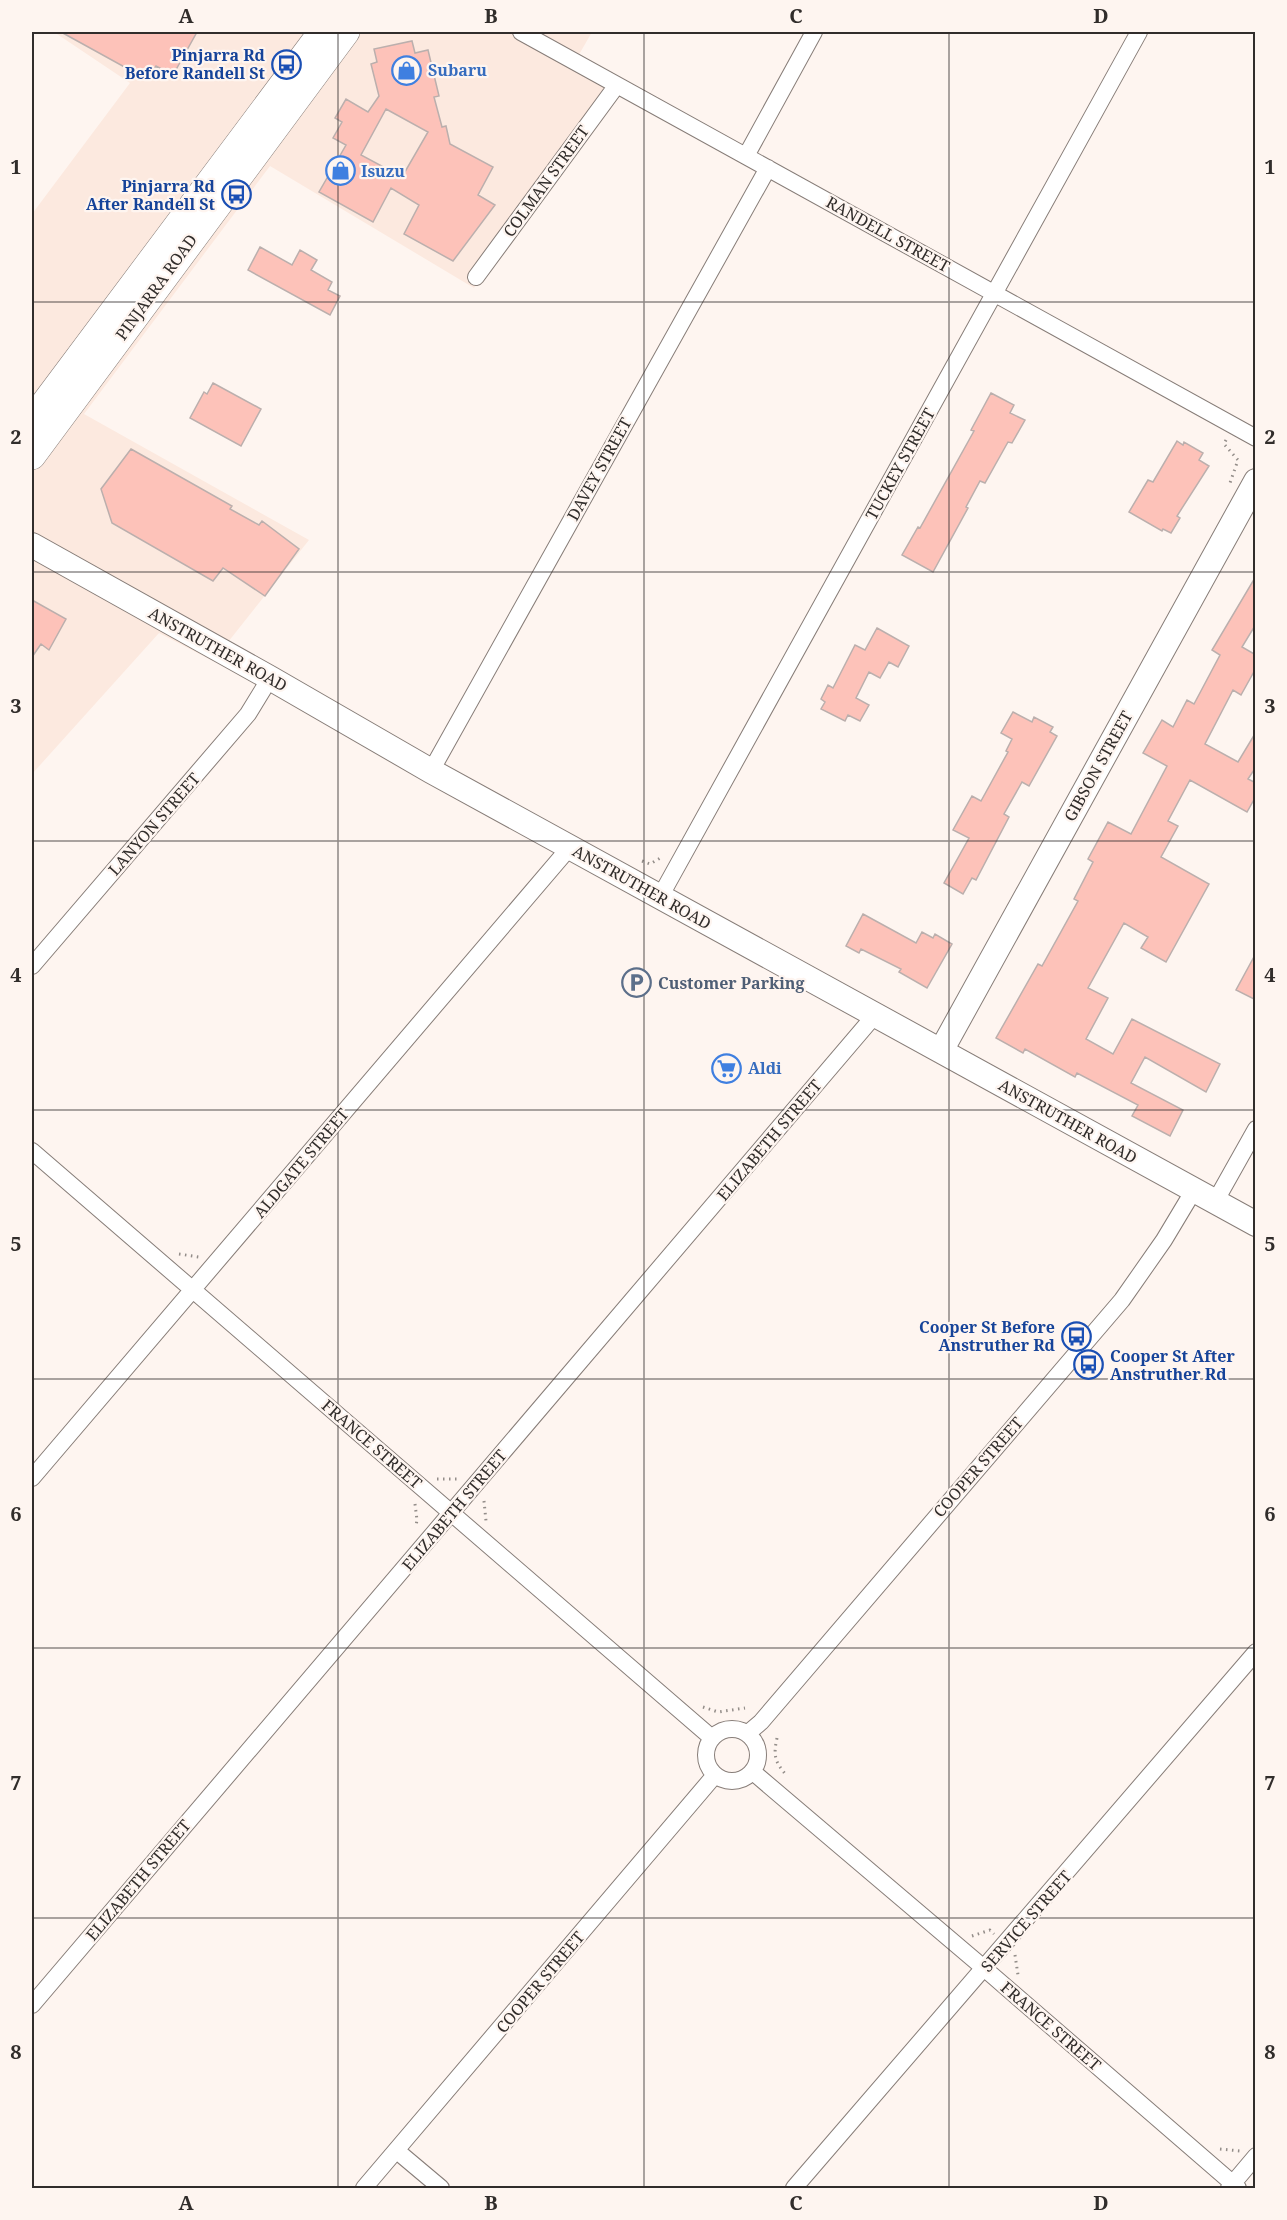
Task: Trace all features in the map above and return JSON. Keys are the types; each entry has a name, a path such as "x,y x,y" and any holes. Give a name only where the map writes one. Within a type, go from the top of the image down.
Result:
{"main road":[{"name":"PINJARRA ROAD","path":"32,420 322,32"},
{"name":"PINJARRA ROAD","path":"32,456 346,32"},
{"name":"GIBSON STREET","path":"941,1051 1256,481"},
{"name":"ANSTRUTHER ROAD","path":"32,545 270,678 430,771 1256,1224"}],"street":[{"name":"RANDELL STREET","path":"521,32 1256,438"},
{"path":"746,156 814,32"},
{"name":"TUCKEY STREET","path":"660,897 1139,32"},
{"name":"COLMAN STREET","path":"476,277 617,85"},
{"name":"DAVEY STREET","path":"430,771 768,168"},
{"name":"LANYON STREET","path":"32,966 248,714 270,678"},
{"name":"ALDGATE STREET","path":"32,1478 570,847"},
{"name":"ELIZABETH STREET","path":"32,2005 875,1015"},
{"path":"1215,1202 1256,1129"},
{"name":"FRANCE STREET","path":"32,1151 712,1738"},
{"name":"COOPER STREET","path":"748,1733 769,1713 1122,1300 1164,1240 1194,1190"},
{"name":"SERVICE STREET","path":"794,2188 1256,1653"},
{"path":"733,1729 748,1733 758,1747 757,1764 753,1772 739,1781 730,1782 715,1775 707,1761 708,1745 712,1738 725,1730 733,1729"},
{"name":"FRANCE STREET","path":"753,1772 985,1969 1233,2187"},
{"name":"COOPER STREET","path":"364,2188 715,1775"},
{"path":"397,2151 441,2188"},
{"path":"1233,2187 1256,2156"}],"path":[{"path":"174,1254 198,1255 211,1268"},
{"path":"417,1553 406,1542 417,1520 414,1504 436,1479 462,1480 484,1496 487,1528"},
{"path":"700,1706 718,1712 746,1708"}],"shaded area":[{"path":"54,32 592,32 577,58 626,84 474,288 270,166 84,414 309,540 213,661 159,633 32,774 32,214 130,83"}],"building":[{"path":"61,32 197,32 173,75 156,66 148,80"},
{"path":"412,41 415,53 428,50 439,96 434,97 442,127 446,126 450,144 493,167 478,195 495,205 453,261 404,234 419,205 391,188 373,222 319,192 346,145 333,138 342,122 335,118 346,99 368,112 379,96 371,64 377,62 374,49","holes":["386,109 428,132 402,177 361,155"]},
{"path":"260,247 292,265 300,250 317,260 311,270 332,282 328,290 340,296 330,315 248,270"},
{"path":"213,383 261,409 241,446 190,418 204,392 207,394"},
{"path":"991,393 1014,405 1010,413 1025,420 1012,443 1008,442 985,483 980,481 933,572 902,555 918,527 920,528 974,431 971,430"},
{"path":"1177,441 1183,445 1184,442 1203,453 1199,460 1209,466 1177,516 1180,518 1171,533 1163,529 1162,531 1129,512 1148,480 1153,482"},
{"path":"131,449 232,506 230,509 259,525 262,521 299,549 265,596 223,568 213,581 112,523 101,489"},
{"path":"1256,576 1256,624 1242,647 1256,655 1256,668 1241,695 1233,690 1205,744 1238,762 1256,732 1256,767 1248,779 1256,783 1256,796 1247,812 1190,780 1168,821 1178,826 1161,857 1209,884 1166,962 1141,948 1148,937 1124,923 1088,988 1108,998 1086,1039 1113,1054 1132,1019 1220,1064 1206,1092 1145,1057 1131,1083 1183,1110 1170,1136 1132,1116 1138,1105 1077,1073 1075,1077 1025,1049 1023,1053 996,1038 1038,964 1042,966 1078,901 1074,899 1093,862 1088,859 1108,822 1131,834 1167,766 1143,753 1162,720 1173,727 1187,700 1194,704 1220,655 1212,650"},
{"path":"32,600 66,619 49,650 41,644 32,657"},
{"path":"877,628 909,646 898,667 889,662 880,678 869,672 856,698 869,705 860,721 848,715 845,721 821,709 825,702 821,699 828,685 833,688 855,645 865,650"},
{"path":"1013,712 1032,722 1034,717 1053,727 1050,732 1057,736 1029,786 1022,782 1004,814 1009,817 976,880 972,878 963,894 944,883 969,838 953,830 972,796 981,801 1008,752 1006,751 1012,739 1001,733"},
{"path":"863,914 916,943 922,932 933,938 935,934 952,944 927,988 899,972 901,969 861,949 859,953 846,946"},
{"path":"1256,953 1256,1000 1236,990"}],"place":[{"name":"Pinjarra Rd Before Randell St","path":"286,64"},
{"name":"Subaru","path":"407,70"},
{"name":"Isuzu","path":"340,171"},
{"name":"Pinjarra Rd After Randell St","path":"236,195"},
{"name":"Customer Parking","path":"637,983"},
{"name":"Aldi","path":"727,1068"},
{"name":"Cooper St Before Anstruther Rd","path":"1076,1336"},
{"name":"Cooper St After Anstruther Rd","path":"1089,1365"}]}
